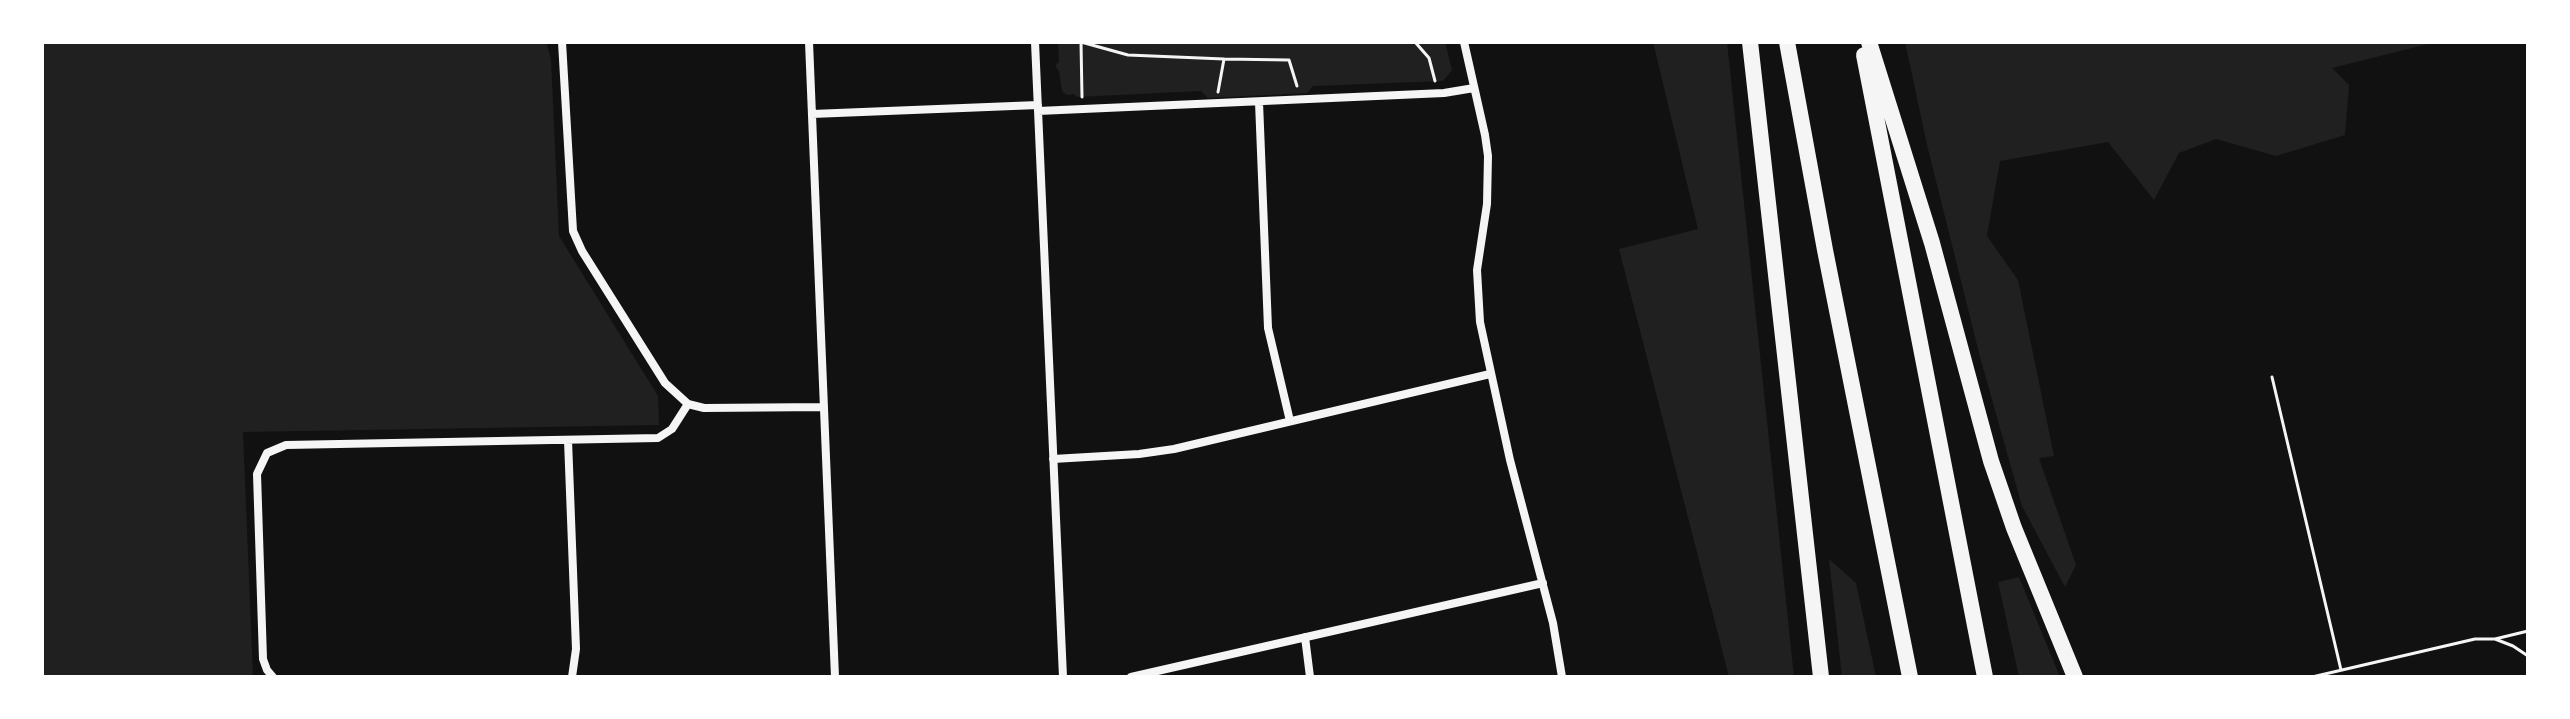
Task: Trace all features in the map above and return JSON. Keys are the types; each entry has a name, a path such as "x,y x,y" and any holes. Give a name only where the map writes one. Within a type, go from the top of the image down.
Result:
{"highway":[{"path":"1750,42 1821,677"},
{"path":"1787,42 1910,677"},
{"path":"1862,42 1985,677"},
{"path":"1869,42 1932,243 1991,461 2014,528 2075,677"}],"street":[{"path":"562,42 573,231 582,251 665,383 688,404 713,409 824,407"},
{"path":"809,42 835,677"},
{"path":"1035,42 1063,677"},
{"path":"1464,42 1488,156 1487,204 1476,286 1480,322 1490,374 1556,636 1562,677"},
{"path":"812,114 1259,102 1444,93 1474,88"},
{"path":"1259,102 1268,328 1290,421"},
{"path":"1053,459 1156,452 1490,374"},
{"path":"273,677 263,659 257,474 267,453 286,445 658,438 672,429 688,404"},
{"path":"568,440 576,649 572,677"},
{"path":"1131,677 1543,583"},
{"path":"1305,637 1310,677"}],"path":[{"path":"1083,105 1081,42 1128,55 1289,60 1299,93"},
{"path":"1415,42 1429,58 1437,88"},
{"path":"1217,99 1224,59"},
{"path":"2272,377 2341,670"},
{"path":"2314,677 2475,639 2495,639 2528,631"},
{"path":"2495,639 2528,656"}],"shaded area":[{"path":"42,42 546,42 551,59 559,236 658,396 659,425 243,432 253,677 42,677"},
{"path":"1058,42 1445,42 1452,70 1443,81 1313,86 1307,93 1208,98 1201,91 1077,97 1062,91 1059,71 1055,66 1059,62"},
{"path":"1653,42 1727,42 1794,677 1729,677 1619,249 1698,229"},
{"path":"1905,42 2436,42 2332,68 2349,85 2345,135 2276,156 2216,139 2179,153 2154,200 2108,142 2000,161 1987,236 2018,280 2054,456 2039,458 2076,565 2065,587 2022,506 1980,357 1927,145"},
{"path":"1829,559 1856,583 1876,677 1842,677"},
{"path":"2019,577 2060,677 2019,677 1998,582"}]}
